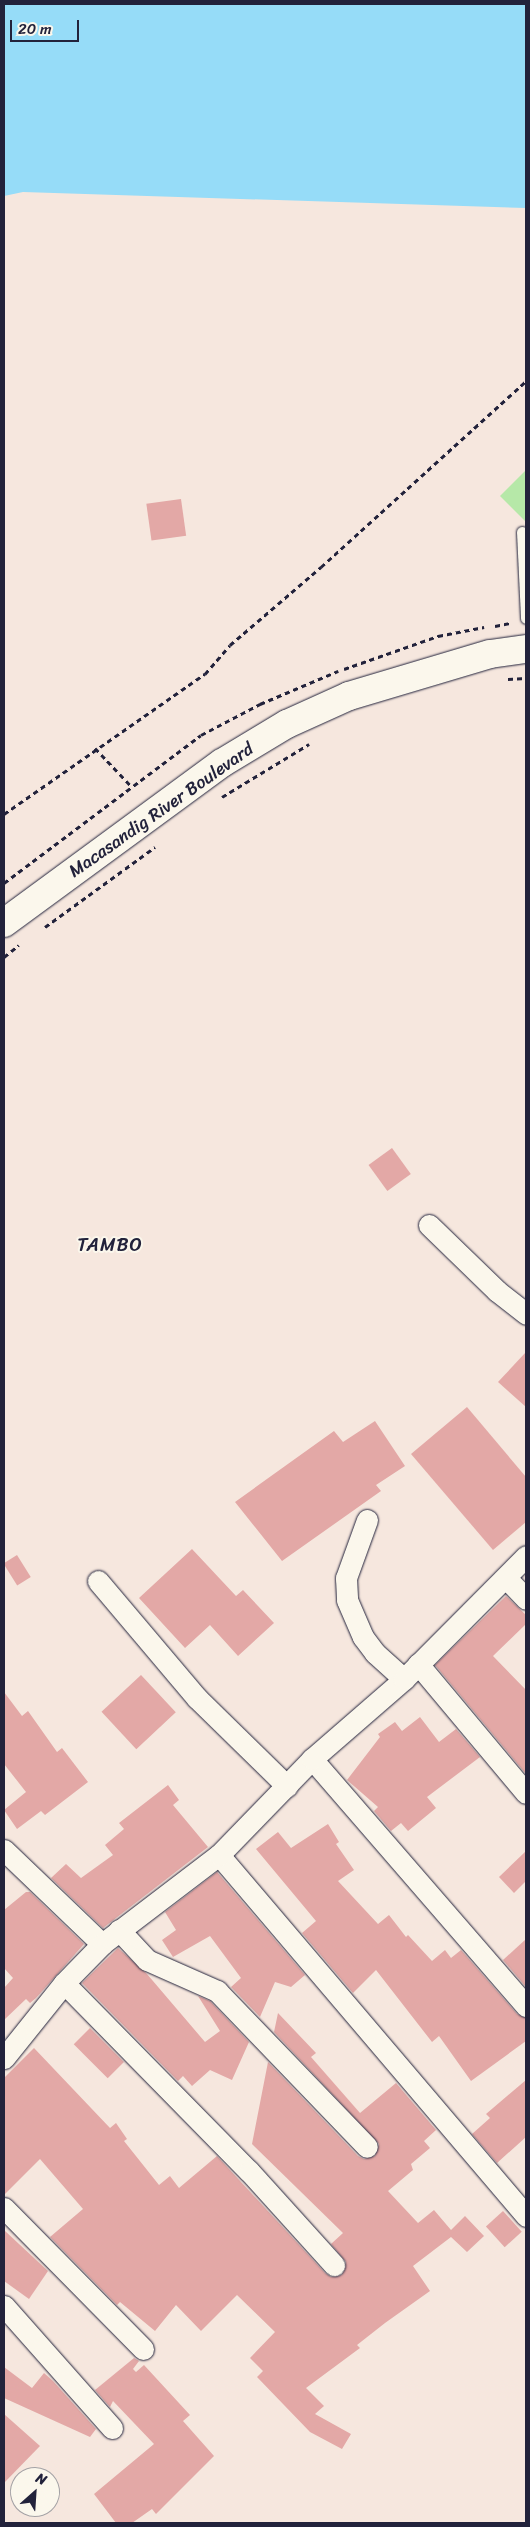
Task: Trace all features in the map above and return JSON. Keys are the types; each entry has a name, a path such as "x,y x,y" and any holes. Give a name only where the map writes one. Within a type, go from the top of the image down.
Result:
{"street":[{"name":"Macasandig River Boulevard","path":"4,923 222,763 287,724 349,696 490,654 526,649"},
{"path":"429,1225 497,1292 526,1314"},
{"path":"367,1520 346,1578 347,1600 363,1637 375,1653 411,1672 526,1793"},
{"path":"4,2058 64,1983 102,1944 219,1855 312,1759 411,1672 526,1556"},
{"path":"506,1578 526,1599"},
{"path":"98,1580 197,1698 287,1786"},
{"path":"312,1759 526,2006"},
{"path":"4,1850 102,1944"},
{"path":"219,1855 526,2216"},
{"path":"119,1930 147,1960 217,1991 367,2147"},
{"path":"64,1983 249,2171 334,2266"},
{"path":"4,2208 144,2350"},
{"path":"4,2306 112,2428"}],"lane":[{"path":"522,532 526,618"}],"path":[{"path":"4,814 96,748 205,674 230,645 322,568 526,381"},
{"path":"502,680 526,678"},
{"path":"216,801 318,740"},
{"path":"96,748 131,786"},
{"path":"40,930 162,841"},
{"path":"4,957 25,942"}],"green space":[{"path":"526,470 526,522 500,496"}],"water":[{"path":"4,4 526,4 526,208 23,192 4,196"}],"building":[{"path":"181,499 186,536 151,541 146,504"},
{"path":"392,1148 411,1174 387,1191 369,1165"},
{"path":"526,1352 526,1407 498,1382"},
{"path":"467,1407 526,1477 526,1522 493,1550 411,1454"},
{"path":"375,1421 405,1466 376,1485 381,1491 282,1561 235,1502 334,1431 343,1442"},
{"path":"192,1549 236,1596 243,1590 274,1623 238,1656 210,1625 185,1648 139,1598"},
{"path":"17,1555 31,1577 17,1586 4,1564"},
{"path":"506,1596 526,1615 526,1624 493,1656 526,1690 526,1774 435,1665"},
{"path":"141,1675 176,1712 136,1749 102,1712"},
{"path":"4,1692 22,1716 28,1711 57,1752 62,1748 88,1782 45,1815 41,1811 17,1829 4,1810 26,1792 4,1764"},
{"path":"420,1717 439,1742 456,1729 480,1757 427,1797 436,1808 408,1831 401,1823 391,1831 374,1811 378,1807 347,1780 380,1737 378,1734 395,1722 402,1731"},
{"path":"168,1785 179,1800 173,1805 208,1847 103,1928 51,1878 66,1864 81,1878 113,1855 105,1845 124,1829 119,1823"},
{"path":"328,1824 339,1842 336,1844 354,1870 338,1881 378,1924 389,1915 406,1937 408,1935 432,1961 445,1950 451,1958 461,1950 517,2014 526,2018 526,2041 471,2081 439,2036 432,2042 376,1970 353,1993 302,1933 316,1921 256,1849 278,1832 291,1848"},
{"path":"526,1851 526,1881 514,1893 499,1877"},
{"path":"217,1872 305,1975 291,1987 275,1982 260,2017 231,1987 241,1978 210,1936 173,1957 162,1940 176,1930 165,1912"},
{"path":"26,1892 30,1892 84,1944 36,1998 30,2003 26,1999 4,2020 4,1988 13,1978 4,1968 4,1910"},
{"path":"526,1939 526,1987 503,1960"},
{"path":"118,1948 147,1974 205,2042 220,2031 198,1996 210,2001 249,2042 232,2080 210,2070 192,2086 183,2076 178,2081 82,1983"},
{"path":"278,2013 316,2053 311,2057 360,2113 396,2083 436,2130 424,2141 430,2148 411,2164 413,2170 388,2191 418,2223 434,2210 451,2230 465,2216 484,2236 467,2252 451,2237 413,2266 430,2291 385,2323 357,2345 360,2348 306,2388 324,2406 315,2414 351,2434 342,2449 310,2432 257,2377 263,2371 250,2358 275,2332 237,2295 201,2331 176,2305 155,2331 120,2302 117,2305 50,2237 83,2209 40,2159 4,2195 4,2078 34,2048 110,2128 116,2123 127,2139 124,2141 159,2185 170,2176 179,2188 217,2156 325,2273 331,2277 342,2275 346,2262 331,2244 343,2233 252,2144 268,2062 358,2156 364,2159 375,2156 379,2144 274,2032"},
{"path":"90,2028 124,2062 108,2078 74,2044"},
{"path":"526,2080 526,2137 497,2163 472,2134 490,2118 486,2114"},
{"path":"503,2211 522,2232 505,2247 486,2226"},
{"path":"4,2230 48,2271 29,2299 4,2281"},
{"path":"134,2358 139,2361 133,2369 136,2372 144,2365 190,2415 183,2421 214,2456 156,2514 152,2509 132,2523 116,2523 94,2494 154,2444 113,2401 110,2407 95,2390"},
{"path":"4,2367 32,2388 44,2373 96,2429 90,2437 4,2398"},
{"path":"4,2414 40,2446 20,2467 10,2467 10,2477 4,2483"}],"district":[{"name":"TAMBO","path":"110,1245"}]}
